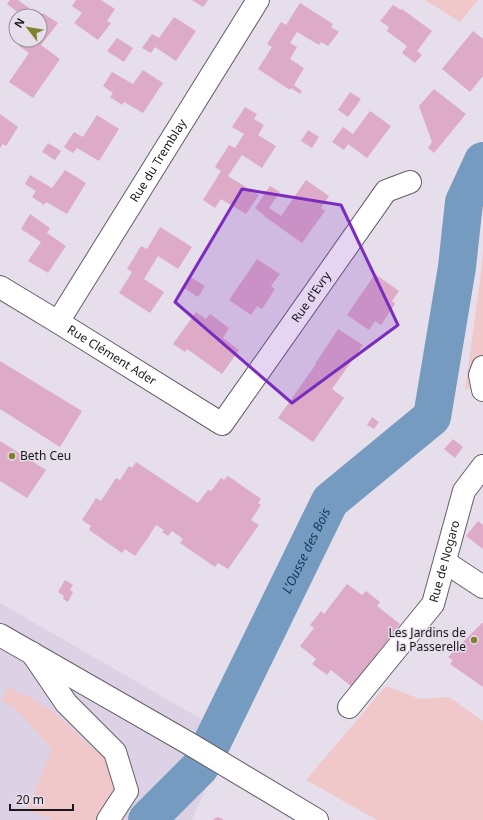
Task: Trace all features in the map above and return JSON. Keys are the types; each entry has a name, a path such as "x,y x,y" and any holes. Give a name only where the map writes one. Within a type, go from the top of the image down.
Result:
{"street":[{"name":"Rue du Tremblay","path":"58,322 258,0"},
{"name":"Rue d'Evry","path":"222,424 386,191 410,182"},
{"name":"Rue Clément Ader","path":"0,287 222,424"},
{"path":"483,367 480,375 483,390"},
{"name":"Rue de Nogaro","path":"349,707 433,604 464,491 483,466"},
{"path":"445,562 483,587"},
{"path":"0,635 190,744 317,820"},
{"path":"32,653 66,703 115,752 127,791 108,820"}],"highlighted area":[{"path":"242,189 341,205 398,325 292,403 175,302"}],"shaded area":[{"path":"425,0 478,0 460,22"},
{"path":"483,168 483,212 467,203"},
{"path":"483,252 483,381 465,390 482,266"},
{"path":"0,603 229,735 192,820 0,820"},
{"path":"386,686 420,699 449,697 483,721 483,820 377,820 306,780"},
{"path":"10,687 24,696 27,695 56,714 93,749 97,746 109,758 118,790 94,820 53,820 27,810 52,749 18,711 1,700"}],"building":[{"path":"10,0 18,0 29,8 12,8 7,4"},
{"path":"76,0 101,0 115,9 107,21 111,23 98,40 74,23 82,13 72,6"},
{"path":"192,0 208,0 203,7"},
{"path":"300,3 333,24 331,27 339,32 328,46 321,42 319,45 297,32 290,43 297,47 290,59 304,68 294,85 302,91 300,94 291,88 290,90 258,69 272,47 267,44 281,22 286,25"},
{"path":"393,5 401,10 402,9 432,31 417,51 422,55 415,63 402,53 407,46 387,31 389,27 380,21"},
{"path":"48,16 58,23 48,36"},
{"path":"174,17 196,31 176,61 155,47 151,53 142,48 152,34 159,38"},
{"path":"473,31 483,39 483,76 470,92 442,69"},
{"path":"117,38 133,48 124,62 107,51"},
{"path":"22,48 45,48 60,59 33,98 9,82 29,53"},
{"path":"143,70 163,83 143,113 124,102 122,105 110,97 113,93 103,86 112,72 133,84"},
{"path":"434,89 466,114 434,153 428,148 432,142 419,106"},
{"path":"350,92 361,99 348,117 338,110"},
{"path":"245,107 257,114 254,119 264,125 258,135 276,146 262,168 242,155 228,176 259,195 246,214 221,199 215,208 203,200 221,171 215,167 229,145 235,148 244,134 232,127"},
{"path":"370,111 391,126 367,158 348,144 344,150 332,142 343,127 353,134"},
{"path":"0,114 18,127 6,146 3,144 0,148"},
{"path":"97,115 119,129 99,161 77,148 73,153 64,147 74,132 83,137"},
{"path":"308,130 319,137 312,148 301,141"},
{"path":"48,143 61,151 55,160 42,152"},
{"path":"65,170 86,183 67,214 46,202 44,205 32,197 36,191 25,184 30,175 52,188"},
{"path":"306,180 329,196 321,208 325,211 302,243 255,208 270,186 280,192 269,208 281,216"},
{"path":"30,214 50,228 47,233 66,246 48,273 28,261 41,242 21,229"},
{"path":"160,227 192,247 178,269 158,256 144,279 164,292 150,313 119,293 132,272 127,269 141,246 147,249"},
{"path":"257,259 280,274 271,286 275,289 262,309 257,306 251,315 229,300"},
{"path":"375,274 399,291 392,301 395,304 381,325 375,321 369,330 347,315"},
{"path":"189,276 205,286 198,297 182,287"},
{"path":"196,312 206,319 210,314 229,328 223,338 239,350 222,374 187,349 185,352 173,344"},
{"path":"338,329 363,345 332,389 344,398 313,442 278,418 316,364"},
{"path":"0,361 82,411 60,447 0,409"},
{"path":"372,417 379,422 374,429 367,425"},
{"path":"453,439 463,447 455,458 444,449"},
{"name":"Beth Ceu","path":"0,441 46,470 27,498 0,481"},
{"path":"136,462 198,503 208,490 211,491 221,478 224,480 228,476 261,499 258,503 261,505 251,520 259,525 228,569 218,563 215,567 180,543 183,539 172,531 168,536 162,532 164,530 156,525 135,556 125,549 122,553 89,530 91,526 82,520 96,498 101,501 116,478 120,480 129,466 132,468"},
{"path":"478,521 483,525 483,549 466,536"},
{"path":"65,580 73,585 70,590 73,592 68,602 63,599 64,596 58,592"},
{"path":"347,584 362,595 366,591 380,602 377,606 400,624 378,653 383,656 352,687 331,670 327,675 312,664 316,659 300,646 314,628 310,625 321,611 324,614"},
{"name":"Les Jardins de la Passerelle","path":"482,623 483,687 450,664 453,660 448,657"},
{"path":"218,817 224,820 213,820"}],"waterway":[{"name":"L'Ousse des Bois","path":"147,820 200,767 330,501 432,417 457,267 464,202 483,161"}],"place":[{"name":"Beth Ceu","path":"12,456"},
{"name":"Les Jardins de la Passerelle","path":"474,640"}]}
